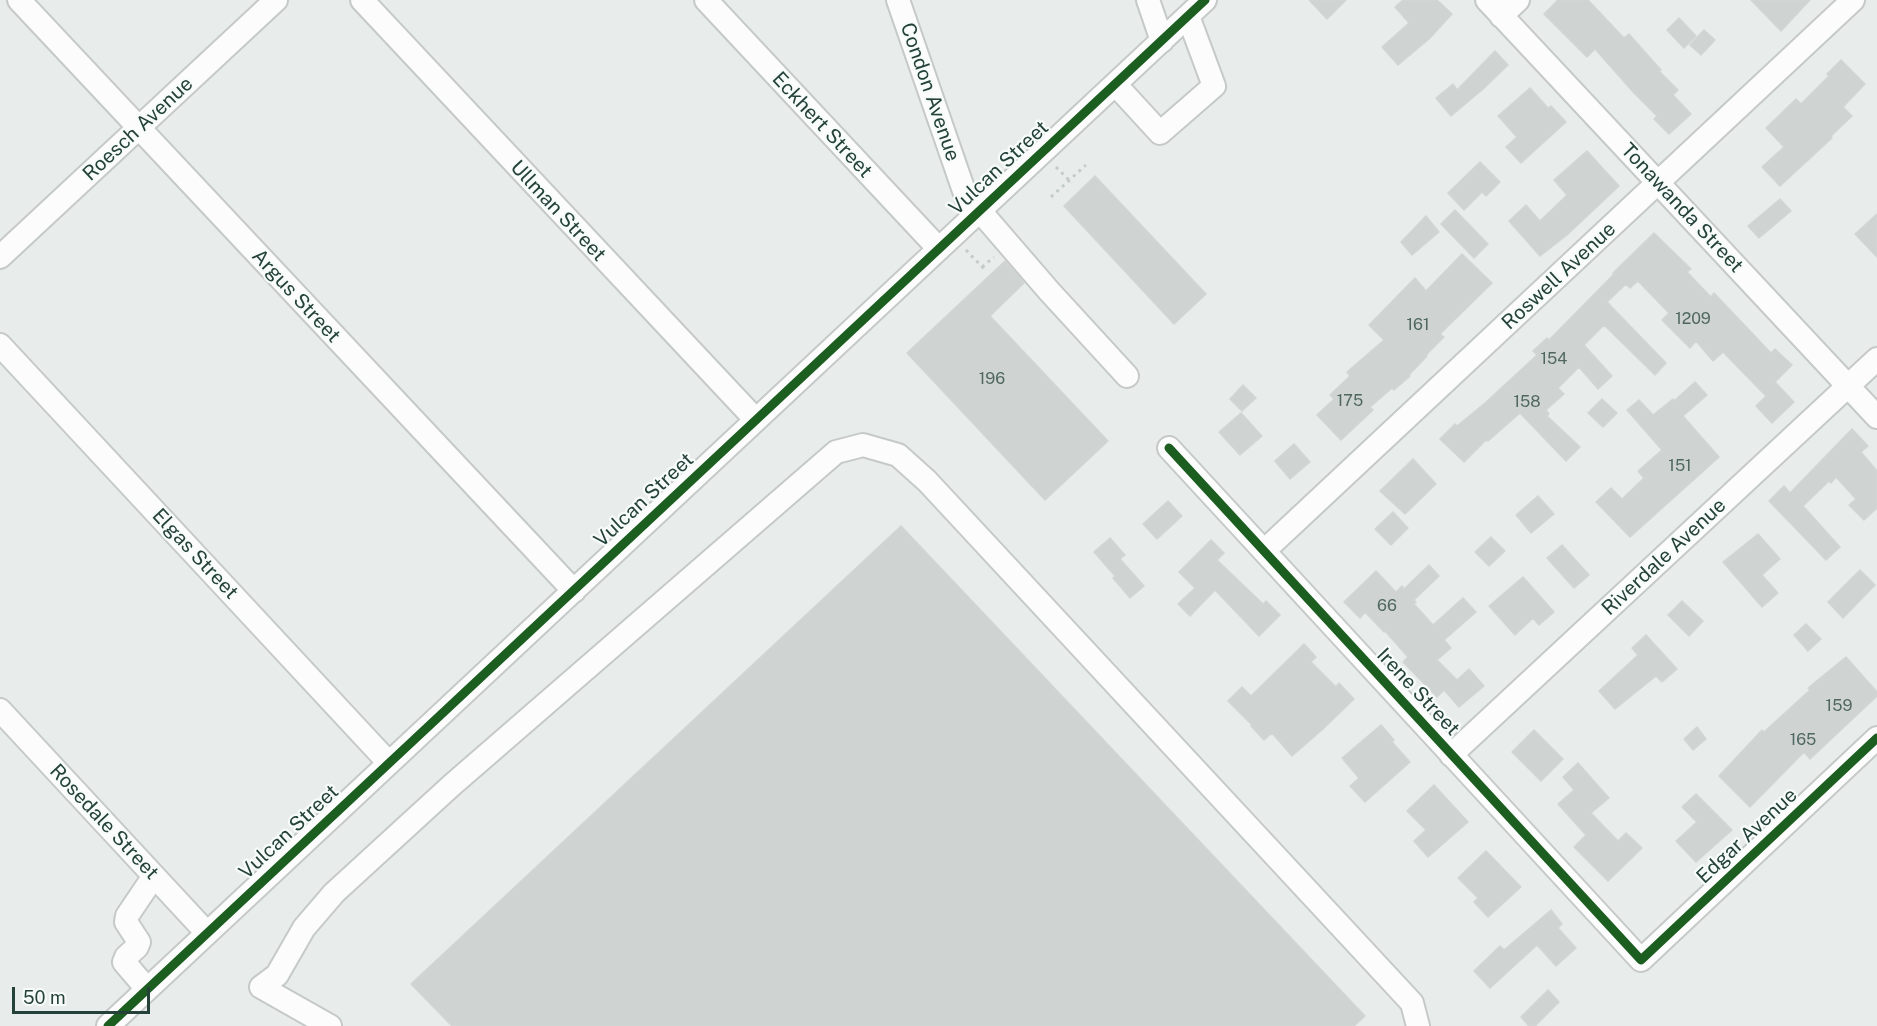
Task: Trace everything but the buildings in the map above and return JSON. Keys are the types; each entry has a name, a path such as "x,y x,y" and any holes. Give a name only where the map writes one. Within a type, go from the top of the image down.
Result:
{"street":[{"name":"Argus Street","path":"20,0 574,591"},
{"name":"Roesch Avenue","path":"0,257 276,0"},
{"name":"Ullman Street","path":"362,0 756,420"},
{"name":"Eckhert Street","path":"706,0 939,249"},
{"name":"Condon Avenue","path":"898,0 977,214"},
{"path":"1148,0 1162,41"},
{"name":"Vulcan Street","path":"108,1026 1205,0"},
{"path":"1494,8 1518,0"},
{"name":"Roswell Avenue","path":"1264,551 1853,0"},
{"name":"Tonawanda Street","path":"1494,8 1877,417"},
{"path":"1115,84 1160,133 1214,86 1188,16"},
{"path":"977,214 1127,376"},
{"name":"Elgas Street","path":"0,345 389,763"},
{"name":"Riverdale Avenue","path":"1451,755 1877,359"},
{"path":"330,1026 261,987 277,975 304,928 334,892 452,785 836,452 863,445 898,455 927,482 1412,1003 1418,1026"},
{"name":"Irene Street","path":"1169,448 1641,960"},
{"name":"Rosedale Street","path":"0,710 207,933"},
{"name":"Edgar Avenue","path":"1641,960 1877,738"},
{"path":"147,989 124,962 139,942 126,922 126,916 154,876"}],"path":[{"path":"1054,165 1070,182"},
{"path":"1051,196 1070,182 1086,165"},
{"path":"966,249 985,270"}],"cycle path":[{"path":"108,1026 1205,0"},
{"path":"1169,448 1641,960 1877,738"}]}
